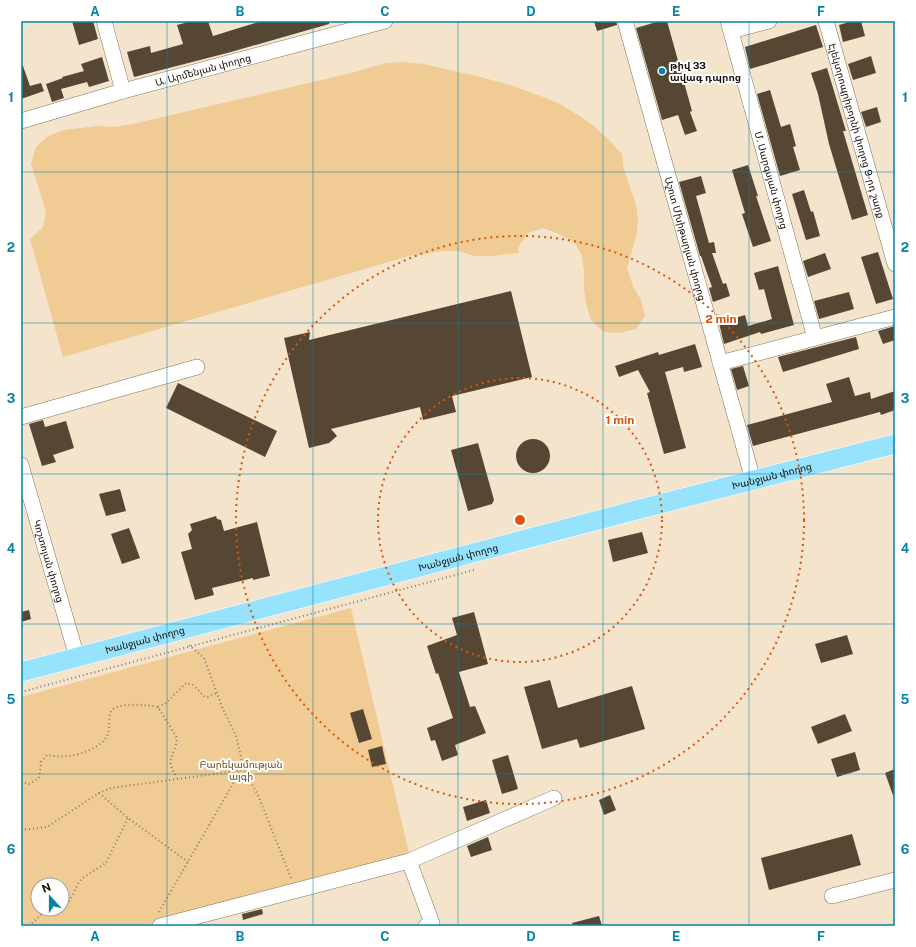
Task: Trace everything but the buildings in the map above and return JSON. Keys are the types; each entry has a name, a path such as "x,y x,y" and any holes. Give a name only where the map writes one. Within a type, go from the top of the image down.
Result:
{"main road":[{"name":"Խանջյան փողոց","path":"21,672 77,657 186,638 752,480 895,444"}],"street":[{"path":"104,21 123,91"},
{"name":"Ա. Արմենյան փողոց","path":"21,121 123,91 385,21"},
{"name":"Աշոտ Մխիթարյան փողոց","path":"625,21 752,480"},
{"path":"730,26 769,21"},
{"name":"Էլեկտրոպրիբորնի փողոց 9-րդ շարք","path":"826,21 895,264"},
{"name":"Մ. Սարգսյան փողոց","path":"730,26 815,338"},
{"path":"720,363 895,318"},
{"path":"21,417 197,367"},
{"name":"Կոշտոյան փողոց","path":"21,465 77,657"},
{"path":"159,921 263,899 409,861 554,798"},
{"path":"409,861 432,923 426,926"},
{"path":"832,896 895,880"}],"path":[{"path":"21,692 186,638 481,568"},
{"path":"186,638 204,658 222,707 236,736 243,770 263,807 296,891"},
{"path":"21,782 29,784 38,778 42,762 47,755 69,756 86,752 100,744 108,736 111,712 118,706 132,705 158,707 165,704 186,683 193,685 206,697 217,693"},
{"path":"158,707 177,738 170,760 171,768 177,778"},
{"path":"21,830 47,827 99,793 111,788 243,770"},
{"path":"159,921 188,862 243,770"},
{"path":"99,793 128,818 188,862"},
{"path":"70,900 79,882 84,877 106,863 128,818"},
{"path":"29,926 39,917"}],"green space":[{"path":"403,62 423,64 477,76 510,85 560,104 594,126 622,154 624,170 636,204 638,220 636,237 627,268 633,286 641,300 645,316 636,329 620,333 604,332 591,320 586,304 582,256 574,242 543,228 528,233 518,247 519,253 475,256 459,251 443,251 409,256 63,357 30,239 43,227 46,211 31,164 36,147 48,136 64,130 97,126 115,127 133,124 351,73 386,63"},
{"name":"Բարեկամության այգի","path":"351,608 410,857 142,926 21,926 21,697"}],"place":[{"name":"թիվ 33 ավագ դպրոց","path":"662,71"}]}
